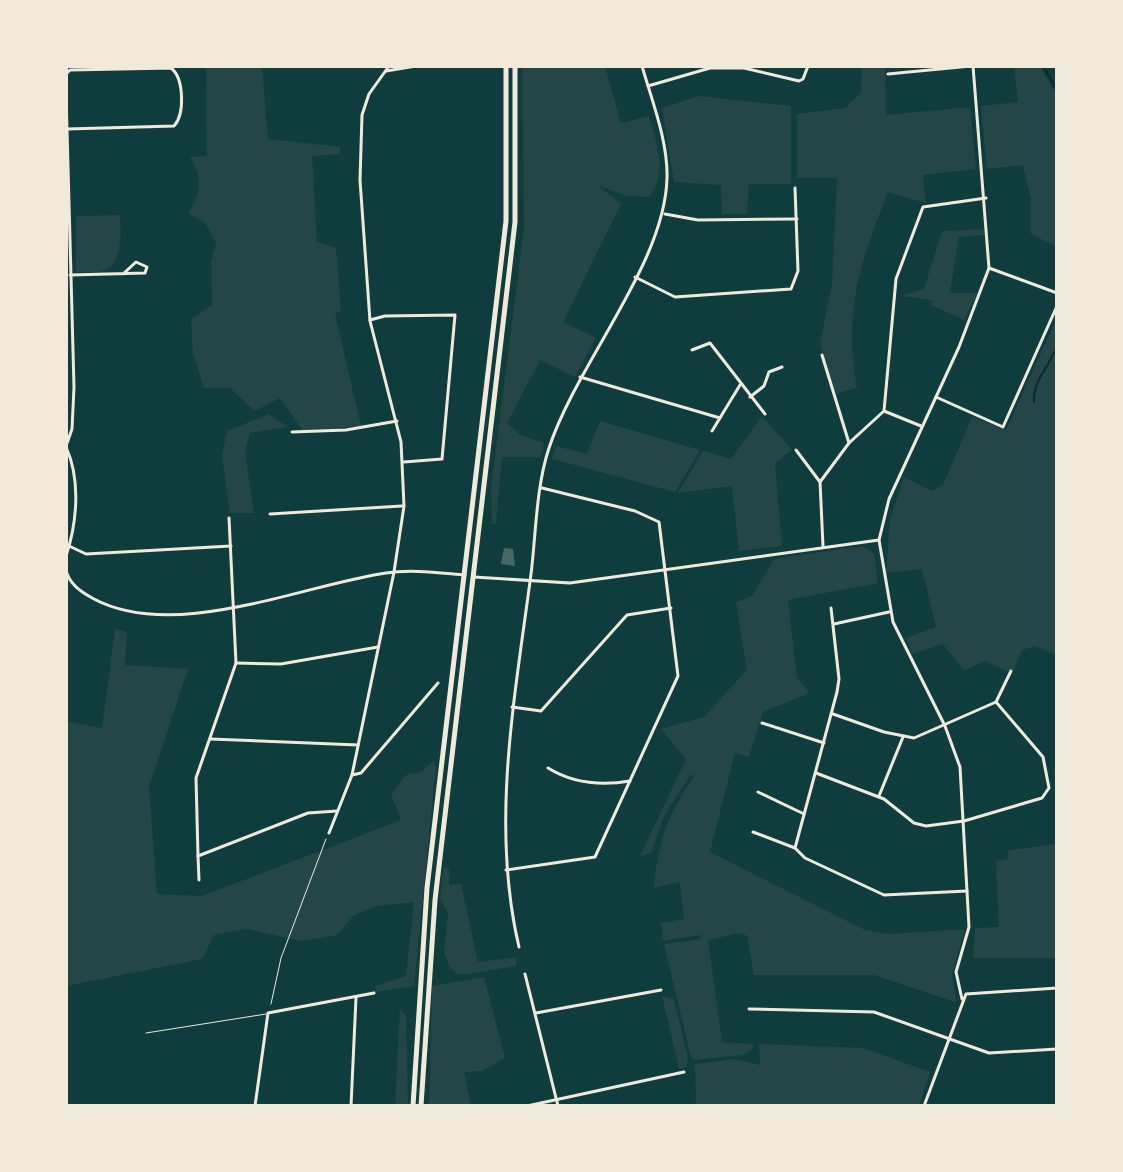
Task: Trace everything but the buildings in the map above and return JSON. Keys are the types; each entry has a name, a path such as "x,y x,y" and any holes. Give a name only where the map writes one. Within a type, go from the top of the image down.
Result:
{"highway":[{"path":"413,1106 419,978 506,221 506,66"},
{"path":"421,1106 428,975 515,222 515,66"},
{"path":"465,575 474,577"}],"street":[{"path":"329,833 352,775 394,572 404,506 404,462 397,421 370,321 361,225 360,126 369,94 388,68 416,66"},
{"path":"519,947 506,870 512,707 548,451 580,377 635,277 663,214 665,156 642,66"},
{"path":"648,86 710,68 744,67 799,81 803,79 808,66"},
{"path":"888,74 972,66 986,198 989,268 984,287 889,499 879,540 889,612 945,726 960,767 969,927 956,972 962,999"},
{"path":"66,74 70,70 171,68 178,75 180,92 180,116 174,126 67,129"},
{"path":"66,93 73,412 66,447 72,464 76,520 66,556"},
{"path":"635,277 675,297 791,289 798,271 795,188"},
{"path":"820,482 849,443 884,411 896,279 923,207 986,198"},
{"path":"663,214 698,220 797,219"},
{"path":"70,275 123,274 145,273 147,267 136,262 123,274"},
{"path":"989,268 1057,293"},
{"path":"936,397 1003,427 1057,306"},
{"path":"370,321 385,316 455,315 442,459 404,462"},
{"path":"692,350 710,343 765,414"},
{"path":"822,355 849,443"},
{"path":"750,397 764,386 769,372 782,367"},
{"path":"580,377 720,418"},
{"path":"712,431 740,385"},
{"path":"884,411 922,426"},
{"path":"292,432 346,430 397,421"},
{"path":"796,450 820,482 823,546"},
{"path":"506,870 595,857 678,676 659,522 654,517 542,488"},
{"path":"270,514 404,506"},
{"path":"199,880 194,791 208,739 236,663 229,518"},
{"path":"474,577 570,583 879,540"},
{"path":"69,546 86,554 231,546"},
{"path":"66,570 69,581 82,592 115,608 188,613 235,608 394,572 465,575"},
{"path":"512,707 541,711 627,615 671,608"},
{"path":"795,848 833,714 839,679 831,608"},
{"path":"833,624 889,612"},
{"path":"236,663 281,664 378,647"},
{"path":"833,714 903,737 922,736 996,702 1011,671"},
{"path":"352,775 361,773 438,683"},
{"path":"816,773 879,796 914,823 935,826 964,821 1042,798 1049,788 1050,776 1043,757 996,702"},
{"path":"762,723 824,743"},
{"path":"879,796 903,737"},
{"path":"208,739 358,745"},
{"path":"548,768 585,782 604,785 630,781"},
{"path":"758,792 804,814"},
{"path":"198,856 308,813 337,811"},
{"path":"753,832 795,848 805,858 884,895 967,891"},
{"path":"525,974 558,1106"},
{"path":"924,1106 966,994 1057,988"},
{"path":"536,1013 661,990"},
{"path":"255,1106 268,1013 374,993"},
{"path":"351,1106 356,998"},
{"path":"749,1009 874,1012 989,1053 1057,1049"},
{"path":"527,1106 684,1072"}],"lane":[{"path":"146,1033 268,1013"}],"path":[{"path":"271,1009 271,993 281,958 329,833"}],"shaded area":[{"path":"206,66 262,66 268,139 340,147 340,154 312,156 317,242 336,248 341,311 335,314 361,426 303,431 280,398 255,411 230,388 204,388 193,353 191,319 212,305 211,262 216,242 205,223 188,213 199,185 190,157 207,156"},
{"path":"522,66 605,66 621,123 649,116 658,147 659,168 655,188 649,197 627,196 597,185 621,204 563,322 596,338 575,377 540,360 507,423 520,435 544,443 541,457 502,457 496,524 492,524 491,488 524,228"},
{"path":"849,66 885,66 886,115 970,107 976,169 923,175 926,203 888,192 862,265 853,311 853,360 857,388 835,394 820,344 832,284 837,178 797,178 797,114 845,108 861,93 862,69"},
{"path":"1014,66 1040,66 1057,96 1057,247 1031,234 1031,199 1023,165 987,169 981,106 1018,102"},
{"path":"699,96 791,106 791,184 749,184 747,214 722,214 721,185 674,182 662,108"},
{"path":"120,215 120,246 115,261 104,271 76,272 76,216"},
{"path":"983,229 984,235 959,237 950,293 978,293 964,320 931,305 933,300 899,296 924,289 942,231"},
{"path":"1057,318 1057,655 1035,646 1022,650 1012,673 984,661 964,671 943,644 912,654 906,638 936,627 922,569 886,573 890,520 904,477 932,491 943,485 972,417 1006,430"},
{"path":"269,414 288,427 250,433 245,452 254,513 230,513 222,455 227,431"},
{"path":"762,416 792,450 775,463 782,546 739,551 732,486 678,493 703,451 731,459"},
{"path":"600,421 700,450 675,492 552,459 556,446 587,454"},
{"path":"861,546 874,553 878,583 788,600 797,678 810,693 763,712 749,757 735,753 710,852 865,930 889,934 965,929 952,974 956,999 955,1002 874,975 754,975 747,936 740,933 708,940 722,1042 753,1044 753,1048 743,1055 696,1060 691,1057 664,944 701,939 701,935 663,941 661,923 684,919 680,882 654,888 665,830 694,777 691,774 664,816 651,853 640,856 686,759 661,729 704,717 747,670 736,602 752,596 774,559"},
{"path":"115,629 127,632 125,665 188,669 149,787 157,894 202,896 401,820 391,794 406,775 421,772 434,760 436,766 414,986 376,992 375,986 406,976 414,902 376,906 354,915 337,935 301,941 247,929 214,935 202,959 66,986 66,721 102,728"},
{"path":"1057,844 1057,958 973,958 975,928 999,927 996,861 1007,859 1009,850"},
{"path":"444,867 449,869 449,885 461,884 478,962 517,957 516,966 458,974 449,966 444,953 448,914 440,898"},
{"path":"484,977 505,1058 482,1071 464,1072 471,1106 429,1106 432,986"},
{"path":"662,996 674,999 688,1058 686,1067 679,1069"},
{"path":"400,1008 406,1016 408,1106 395,1106"},
{"path":"759,1044 863,1048 930,1072 919,1106 696,1106 695,1064 733,1059 760,1065"}],"waterway":[{"path":"1043,66 1057,90"},
{"path":"1034,402 1039,380 1057,346"}]}
